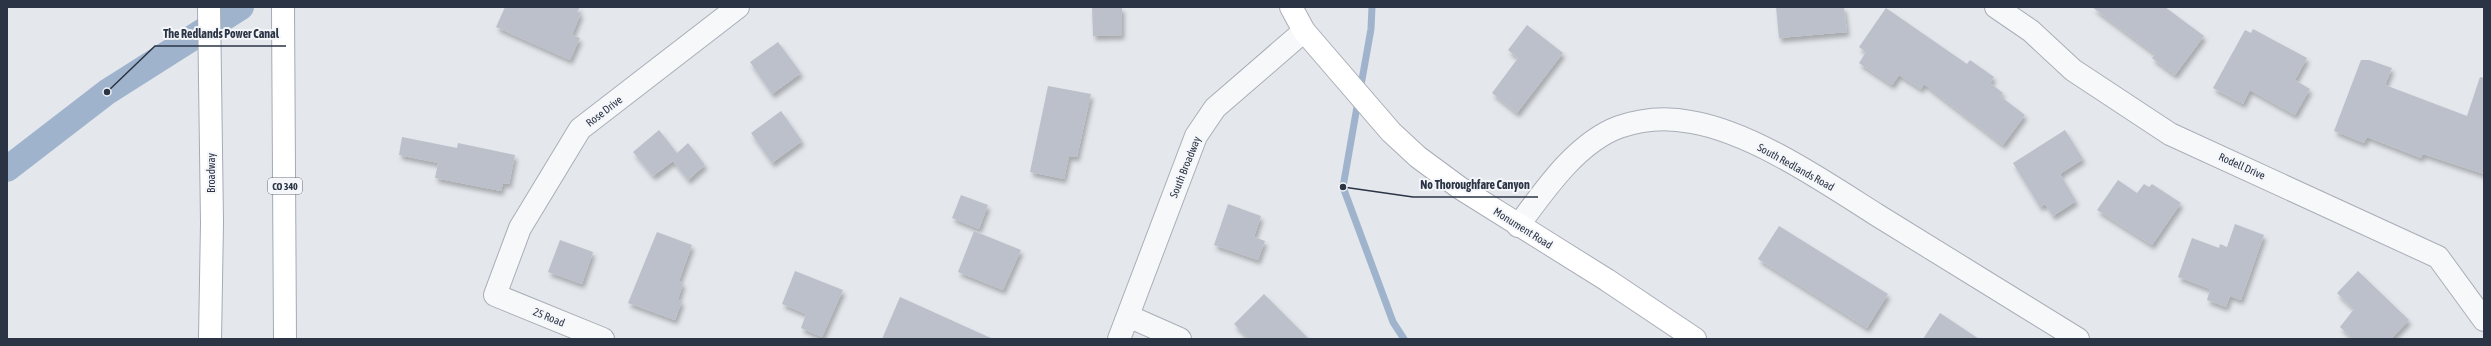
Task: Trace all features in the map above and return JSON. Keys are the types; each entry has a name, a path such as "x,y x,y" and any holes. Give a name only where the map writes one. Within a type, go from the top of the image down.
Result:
{"main road":[{"name":"Broadway","path":"209,7 211,85 210,339"},
{"name":"CO 340","path":"283,7 285,339"},
{"name":"Monument Road","path":"1291,7 1304,31 1391,132 1418,157 1460,188 1518,226 1607,280 1695,339"}],"street":[{"name":"Rose Drive","path":"495,295 520,228 580,129 738,7"},
{"name":"Rodell Drive","path":"1996,7 2031,31 2073,70 2170,134 2438,256 2484,320"},
{"name":"South Broadway","path":"1120,339 1196,136 1215,108 1304,31"},
{"name":"South Redlands Road","path":"1518,226 1538,199 1574,158 1596,140 1618,127 1652,119 1692,122 1737,136 1805,170 2078,339"},
{"name":"25 Road","path":"495,295 603,339"},
{"path":"1128,316 1180,339"}],"building":[{"path":"505,7 580,7 577,12 581,13 572,35 580,38 570,60 496,27"},
{"path":"1092,7 1122,7 1122,35 1093,36"},
{"path":"1776,7 1844,7 1847,32 1779,38"},
{"path":"2092,7 2165,7 2204,36 2175,75 2152,58 2155,54"},
{"path":"1886,8 1967,64 1970,60 1994,77 1990,83 2003,93 2000,96 2025,115 2003,145 1924,84 1921,89 1899,75 1892,85 1859,63 1866,52 1859,47"},
{"path":"1527,25 1563,53 1517,113 1492,93 1518,58 1508,50"},
{"path":"2253,29 2307,58 2295,80 2310,89 2295,115 2250,90 2243,104 2213,88 2245,30 2251,33"},
{"path":"778,42 801,73 772,94 750,62"},
{"path":"2361,60 2369,60 2392,68 2385,85 2467,116 2480,77 2484,78 2484,174 2423,154 2421,158 2367,137 2364,143 2334,131"},
{"path":"1048,86 1091,94 1077,157 1069,156 1064,179 1030,172"},
{"path":"781,111 802,141 772,163 751,133"},
{"path":"659,130 677,153 688,143 705,165 688,180 673,161 653,176 633,152"},
{"path":"2065,130 2083,159 2060,174 2076,201 2053,216 2045,204 2040,207 2013,163"},
{"path":"402,137 457,148 458,143 515,155 509,184 503,183 501,191 435,178 438,163 399,155"},
{"path":"2118,180 2137,193 2144,184 2149,187 2152,184 2181,203 2152,245 2097,210"},
{"path":"961,195 988,205 979,229 952,218"},
{"path":"1228,204 1261,216 1254,237 1265,241 1258,260 1214,245"},
{"path":"2235,224 2264,235 2241,300 2230,296 2226,307 2207,300 2210,289 2178,277 2192,238 2219,248 2220,244 2227,247"},
{"path":"1779,226 1888,294 1867,328 1758,259"},
{"path":"974,231 1021,250 1003,290 958,272"},
{"path":"657,232 692,245 679,281 683,283 678,300 682,301 675,320 628,303"},
{"path":"560,240 593,252 582,284 548,272"},
{"path":"795,271 843,290 822,337 801,328 806,314 782,304"},
{"path":"2358,271 2409,320 2391,339 2353,339 2340,327 2354,309 2337,293"},
{"path":"1264,294 1309,339 1249,339 1234,324"},
{"path":"900,297 993,339 882,339"},
{"path":"1940,313 1979,339 1923,339"}],"waterway":[{"path":"7,169 107,92 241,7"},
{"path":"1360,91 1371,29 1372,7"},
{"path":"1358,101 1343,187 1393,322 1404,339"}],"place":[{"name":"The Redlands Power Canal","path":"107,92"},
{"name":"No Thoroughfare Canyon","path":"1343,187"}]}
